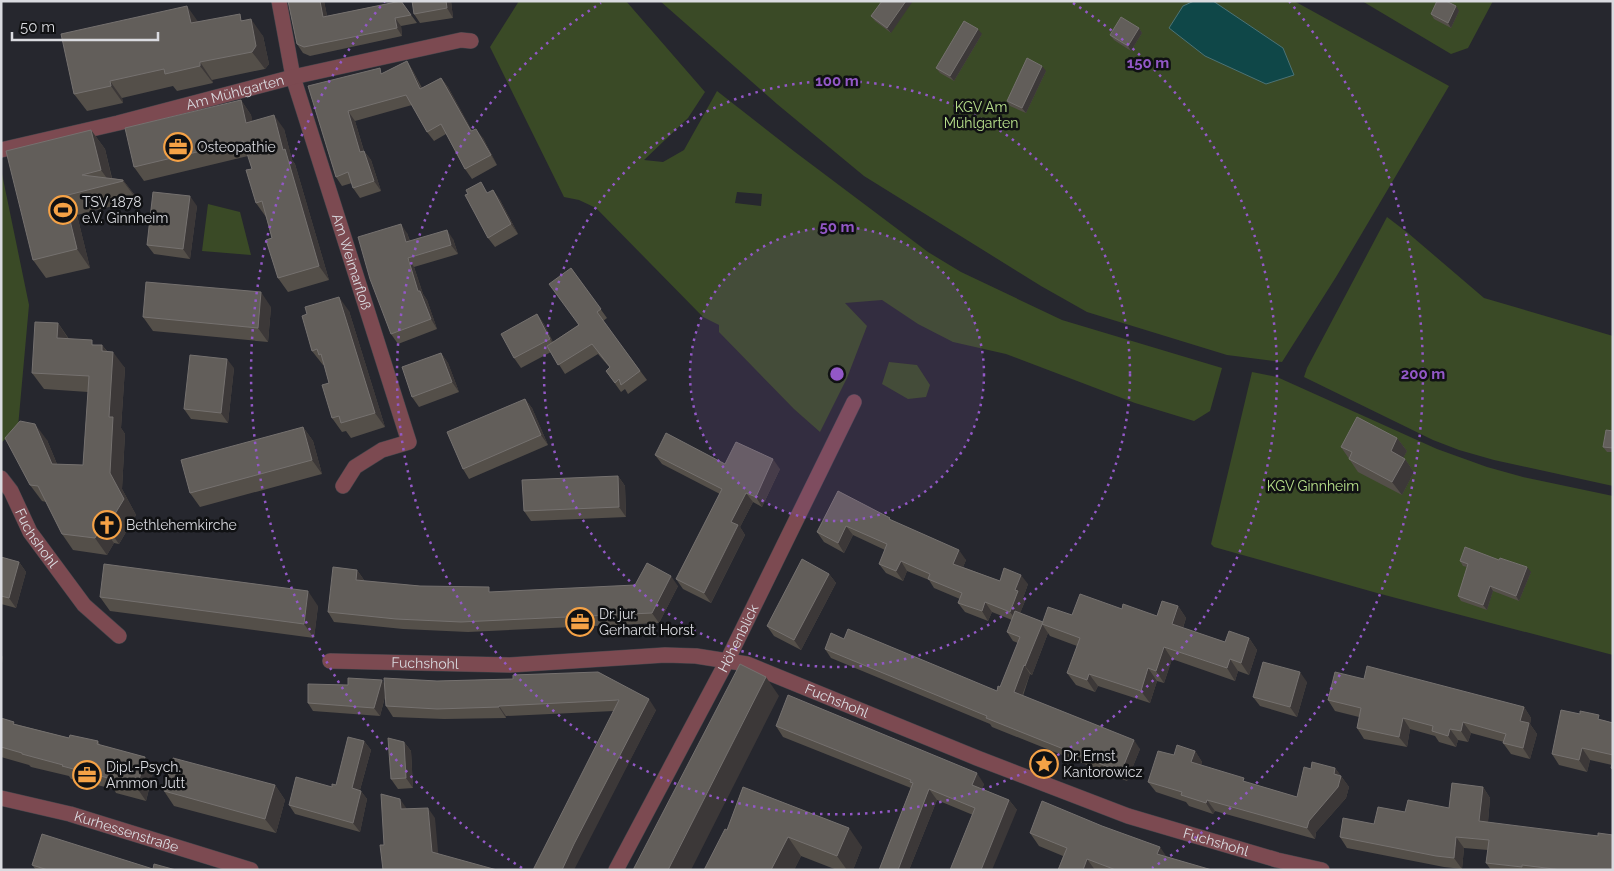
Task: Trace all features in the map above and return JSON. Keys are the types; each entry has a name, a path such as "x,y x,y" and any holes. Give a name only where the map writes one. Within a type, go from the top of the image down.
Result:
{"street":[{"name":"Am Weimarfloß","path":"280,1 293,77 409,442 382,450 355,468 343,486"},
{"name":"Am Mühlgarten","path":"1,150 118,123 293,77 461,40 471,41"},
{"name":"Höhenblick","path":"616,870 727,661 854,402"},
{"name":"Fuchshohl","path":"1,478 11,491 30,532 78,597 84,605 119,636"},
{"name":"Fuchshohl","path":"330,661 510,664 665,655 696,656 747,664 977,758 1128,816 1277,860 1322,870"},
{"name":"Kurhessenstraße","path":"1,798 70,814 251,870"}],"green space":[{"path":"519,1 626,1 705,92 688,118 644,160 663,162 684,150 717,91 928,252 961,272 1062,320 1222,368 1210,411 1194,421 1135,403 1006,354 953,342 918,324 882,300 845,303 867,326 847,378 820,432 794,409 719,332 719,325 703,317 596,208 579,200 564,197 490,47","holes":["737,192 762,194 761,206 735,203"]},
{"name":"KGV Am Mühlgarten","path":"660,1 1294,1 1449,86 1336,277 1282,362 1227,355 1087,312 1041,286 864,176 777,104"},
{"path":"1362,1 1493,1 1468,48 1451,54"},
{"path":"1,169 29,305 18,427 1,443"},
{"path":"208,204 240,212 251,255 202,251"},
{"path":"1387,217 1484,298 1613,336 1613,486 1494,460 1459,450 1433,440 1304,377"},
{"path":"889,362 917,365 930,385 926,397 908,399 882,384"},
{"name":"KGV Ginnheim","path":"1252,372 1277,377 1437,449 1487,467 1523,477 1613,496 1613,655 1377,593 1214,547 1211,544"}],"shaded area":[{"path":"1194,1 1213,1 1283,48 1294,75 1266,84 1205,56 1169,28 1183,6"}],"building":[{"path":"288,1 320,1 323,17 401,1 411,15 395,18 397,28 304,47 297,44"},
{"path":"412,1 446,1 447,8 414,14"},
{"path":"882,1 906,1 887,28 871,16"},
{"path":"1437,1 1446,1 1456,6 1448,23 1431,14"},
{"path":"187,6 191,23 240,14 241,21 251,19 256,46 252,52 200,62 200,66 165,74 164,69 110,81 111,86 74,94 61,34"},
{"path":"1121,17 1139,28 1128,46 1110,35"},
{"path":"964,21 978,29 950,76 936,68"},
{"path":"1027,58 1042,66 1022,108 1007,101"},
{"path":"407,61 420,89 441,78 471,131 476,129 491,155 465,169 441,124 427,132 406,95 348,111 360,152 364,151 374,181 353,188 348,172 336,177 308,86 380,68 381,74"},
{"path":"241,100 246,123 274,115 319,266 278,278 266,240 272,238 262,201 256,203 246,170 252,169 243,141 134,167 125,128"},
{"name":"TSV 1878 e.V. Ginnheim","path":"91,130 101,170 82,175 123,181 64,196 77,249 33,260 6,151"},
{"path":"481,182 487,193 493,190 511,224 488,238 465,195 468,194 466,190"},
{"path":"153,192 190,196 183,249 147,245"},
{"path":"401,224 406,242 447,230 451,245 408,258 418,291 420,291 431,319 391,334 370,279 358,237"},
{"path":"571,268 601,309 597,312 640,371 621,385 619,379 615,383 606,371 610,367 592,344 558,365 547,346 579,325 549,284"},
{"path":"146,282 261,292 258,328 143,317"},
{"path":"339,297 375,413 341,423 339,416 332,418 322,385 329,383 321,354 319,355 317,349 312,351 302,316 307,314 305,307"},
{"path":"537,314 550,339 514,358 501,334"},
{"path":"35,322 58,323 57,338 92,340 92,345 102,345 102,351 113,352 109,417 113,417 110,473 124,499 107,527 102,527 95,538 62,534 38,486 30,485 5,438 20,421 35,424 52,464 83,465 89,376 32,373"},
{"path":"441,353 452,382 412,397 402,367"},
{"path":"190,355 227,359 221,413 184,409"},
{"path":"525,399 541,435 463,469 447,432"},
{"path":"1357,417 1397,438 1391,451 1405,459 1392,482 1349,459 1352,452 1341,447"},
{"path":"303,427 312,460 190,493 181,460"},
{"path":"1606,430 1613,431 1613,448 1603,447"},
{"path":"666,433 725,464 736,442 773,459 756,497 746,493 731,522 738,525 704,593 676,579 722,489 655,455"},
{"path":"618,476 619,507 524,511 522,480"},
{"path":"838,491 889,519 959,550 953,564 1000,581 1004,568 1021,575 1015,590 1018,591 1010,612 985,602 982,611 958,603 962,593 928,579 930,574 901,561 896,571 879,564 887,544 846,526 838,543 817,532"},
{"path":"1465,547 1499,560 1500,558 1527,567 1516,596 1490,586 1483,605 1458,596 1468,564 1460,561"},
{"path":"1,557 19,562 9,598 1,596"},
{"path":"802,559 829,574 794,640 767,626"},
{"path":"647,563 671,576 652,613 461,622 396,619 328,612 333,567 357,570 356,580 420,586 489,587 489,592 635,585"},
{"path":"104,564 308,591 304,624 100,597"},
{"path":"1080,594 1122,609 1123,604 1157,616 1162,601 1178,606 1172,624 1225,642 1229,631 1249,638 1241,663 1230,659 1227,668 1164,647 1156,671 1148,668 1141,691 1089,674 1087,680 1067,673 1080,638 1042,624 1048,607 1072,615"},
{"path":"1015,611 1043,622 1014,692 1134,740 1121,772 986,718 987,716 825,649 831,633 844,639 848,629 997,691 1020,637 1007,632"},
{"path":"1263,662 1300,672 1290,707 1253,697"},
{"path":"740,664 766,677 668,870 633,870"},
{"path":"1367,666 1524,707 1520,721 1529,723 1523,748 1503,743 1506,734 1463,722 1461,731 1450,729 1448,736 1432,731 1433,726 1403,718 1399,737 1357,728 1361,708 1328,700 1335,672 1364,679"},
{"path":"598,672 649,699 562,870 533,870 619,700 437,709 386,706 384,678 437,681 513,679 513,675"},
{"path":"348,678 382,680 374,708 308,703 308,684 348,685"},
{"path":"788,695 977,773 972,785 1009,800 981,870 950,870 975,808 929,789 898,870 879,870 913,783 910,782 911,780 776,726"},
{"path":"1561,710 1599,715 1598,719 1613,723 1613,755 1582,748 1579,760 1552,754"},
{"path":"1,718 14,722 13,724 69,738 70,735 98,741 97,744 145,757 137,788 108,781 108,778 1,747"},
{"path":"348,737 364,741 352,788 361,791 353,823 289,805 296,777 332,787 332,784 336,785"},
{"path":"388,738 404,742 406,778 391,779"},
{"path":"1177,745 1195,751 1191,762 1244,778 1243,781 1297,797 1304,767 1311,769 1312,762 1335,768 1334,774 1341,776 1338,787 1309,821 1307,828 1207,800 1206,803 1181,795 1182,792 1148,782 1158,751 1174,755"},
{"path":"173,758 275,785 265,819 164,791"},
{"path":"1452,783 1483,787 1479,821 1598,836 1598,833 1613,835 1613,870 1562,870 1486,863 1489,840 1456,837 1454,858 1340,837 1343,818 1374,824 1378,807 1405,812 1408,800 1449,808"},
{"path":"743,787 849,828 837,856 788,837 771,870 704,870 725,829 727,830"},
{"path":"381,794 400,799 401,809 428,808 432,852 497,870 383,870 380,845 384,845"},
{"path":"1042,801 1102,826 1160,847 1157,854 1212,870 1116,870 1087,859 1083,870 1058,870 1067,848 1030,833"},
{"path":"42,834 153,869 154,864 176,870 48,870 32,865"}],"place":[{"name":"Osteopathie","path":"178,147"},
{"name":"TSV 1878 e.V. Ginnheim","path":"63,210"},
{"name":"Bethlehemkirche","path":"107,525"},
{"name":"Dr. jur. Gerhardt Horst","path":"580,622"},
{"name":"Dr. Ernst Kantorowicz","path":"1044,764"},
{"name":"Dipl.-Psych. Ammon Jutt","path":"87,775"}]}
